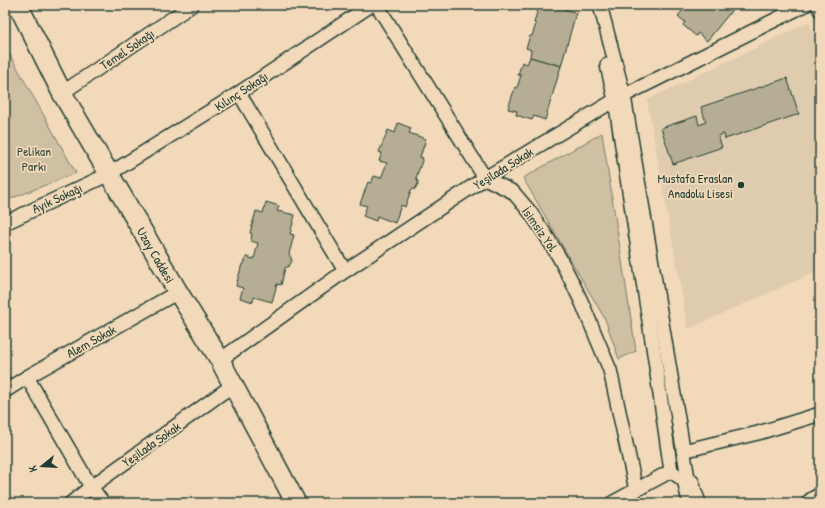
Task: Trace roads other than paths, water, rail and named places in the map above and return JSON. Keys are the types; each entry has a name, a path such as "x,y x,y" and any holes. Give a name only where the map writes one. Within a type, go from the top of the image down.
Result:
{"main road":[{"name":"Uzay Caddesi","path":"18,5 62,93 178,292 220,360 296,503"},
{"path":"813,503 820,499"}],"street":[{"name":"Temel Sokağı","path":"62,93 192,5"},
{"name":"Kılınç Sokağı","path":"110,174 239,93 371,5"},
{"path":"377,5 485,178"},
{"path":"594,5 619,98 671,471 692,494"},
{"path":"600,5 619,98 692,494"},
{"name":"Yeşilada Sokak","path":"220,360 345,271 485,178 619,98 805,5"},
{"path":"818,5 820,10"},
{"path":"239,93 345,271"},
{"name":"Ayık Sokağı","path":"5,222 110,174"},
{"name":"İsimsiz Yol","path":"485,178 513,192 530,212 545,234 572,280 610,370 636,490"},
{"name":"Alem Sokak","path":"5,391 27,377 178,292"},
{"path":"27,377 91,487 103,503"},
{"name":"Yeşilada Sokak","path":"71,503 91,487 233,386"},
{"path":"683,451 758,433 820,414"},
{"path":"612,503 671,471"}],"place":[{"name":"Mustafa Eraslan Anadolu Lisesi","path":"741,185"}],"park label":[{"name":"Pelikan Parkı","path":"34,158"}]}
